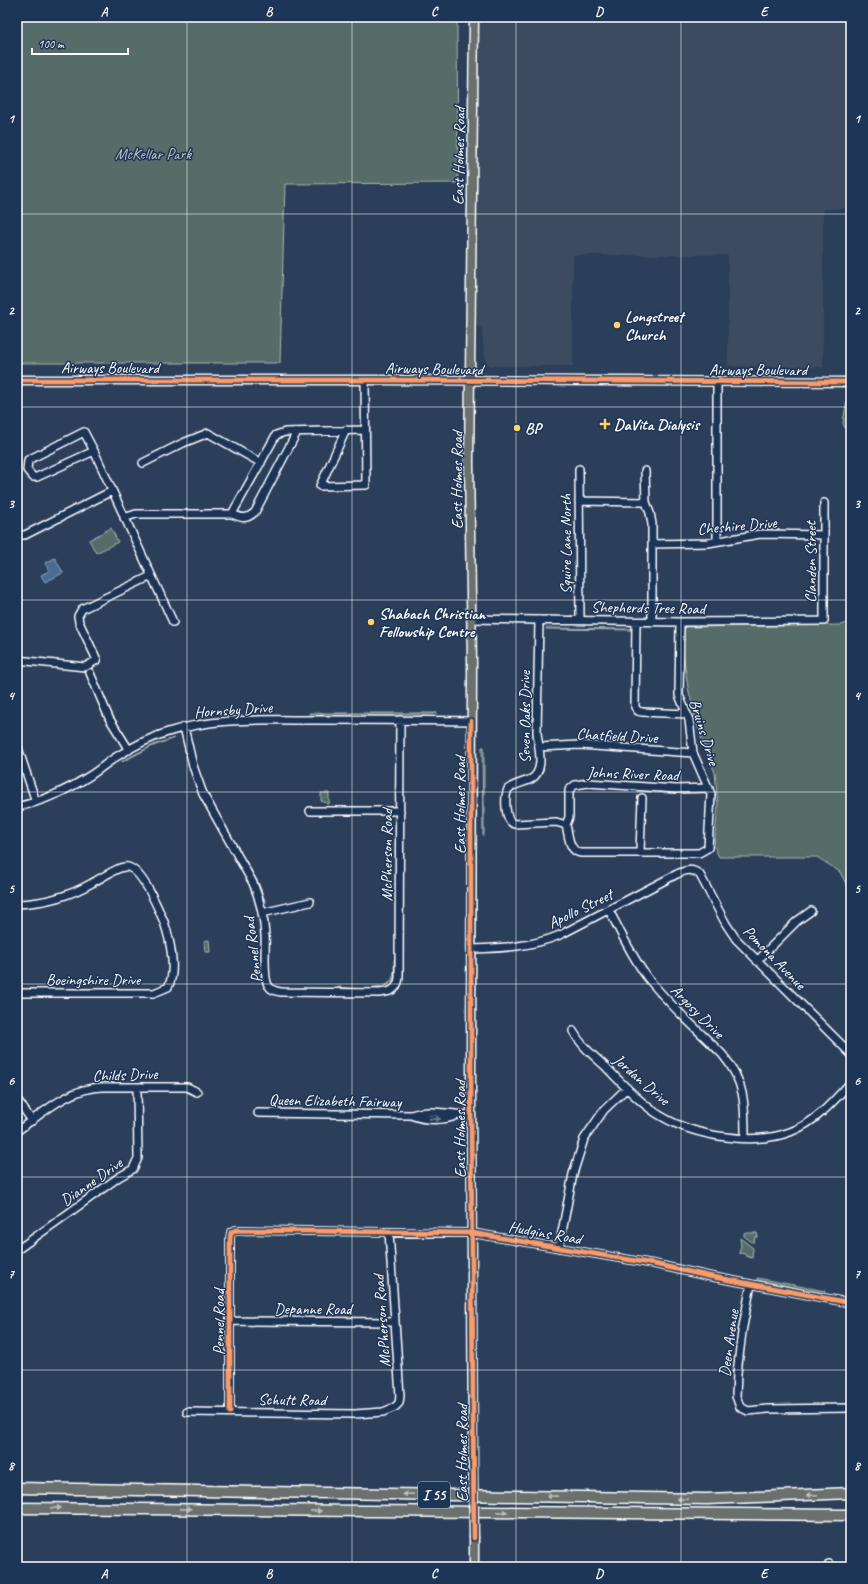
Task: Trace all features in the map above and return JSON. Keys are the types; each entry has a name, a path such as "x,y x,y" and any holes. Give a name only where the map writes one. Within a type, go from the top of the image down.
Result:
{"highway":[{"name":"I 55","path":"17,1488 707,1499 851,1493"},
{"name":"I 55","path":"17,1508 851,1515"}],"main road":[{"name":"East Holmes Road","path":"474,17 469,381 472,721 472,1233 474,1567"},
{"name":"Airways Boulevard","path":"17,380 851,382"}],"street":[{"path":"346,430 320,486 366,485 365,380"},
{"path":"717,382 717,541"},
{"path":"232,514 276,435 285,432 365,430"},
{"path":"94,451 38,477 33,477 27,470 28,460 84,432 94,451 173,622"},
{"path":"124,518 136,514 232,514 242,518 249,518 255,512 298,432"},
{"path":"143,463 183,443 208,433 261,463"},
{"name":"Squire Lane North","path":"579,469 580,620"},
{"path":"645,471 646,502 650,513 652,544 652,622"},
{"path":"18,533 25,535 112,491"},
{"path":"579,501 646,502"},
{"name":"Clanden Street","path":"824,503 824,621"},
{"name":"Cheshire Drive","path":"652,544 699,543 760,534 824,535"},
{"path":"17,660 85,667 97,660 79,622 78,616 82,609 151,576"},
{"name":"Shepherds Tree Road","path":"471,620 580,620 636,622 824,621"},
{"name":"Seven Oaks Drive","path":"539,620 537,732 539,767 536,775 531,779 508,789 506,798 508,819 511,824 556,822 566,825"},
{"path":"636,622 635,707 638,711 642,712 687,714"},
{"name":"Bruins Drive","path":"680,622 678,689 681,701 687,714 693,753 711,794 712,808 708,848"},
{"path":"90,673 108,718 129,750"},
{"name":"Hornsby Drive","path":"17,807 36,802 64,790 146,740 184,727 218,721 234,720 472,721"},
{"name":"McPherson Road","path":"396,989 399,978 400,720"},
{"name":"Pennel Road","path":"184,727 193,766 203,794 253,883 265,929 266,978 268,986 272,990 281,992 301,993 379,993 391,992 396,989"},
{"path":"17,745 36,802"},
{"name":"Chatfield Drive","path":"539,747 580,745 693,753"},
{"name":"Johns River Road","path":"708,848 699,853 577,852 572,847 566,825 569,817 569,790 575,785 588,784 676,789 709,788"},
{"path":"640,852 642,798"},
{"path":"310,811 400,811"},
{"name":"Boeingshire Drive","path":"17,904 36,904 59,898 83,889 119,869 127,867 133,869 138,873 152,896 162,918 168,935 172,976 168,987 154,993 17,993"},
{"name":"Apollo Street","path":"472,949 518,947 540,942 560,935 677,874 688,870 693,870"},
{"name":"Pomona Avenue","path":"693,870 700,875 733,934 757,961 851,1054"},
{"path":"262,913 310,902"},
{"name":"Argosy Drive","path":"609,910 633,955 647,977 732,1066 740,1084 744,1099 746,1137"},
{"path":"757,961 797,921 811,911"},
{"name":"Jordan Drive","path":"573,1031 580,1041 627,1088 660,1116 697,1131 718,1136 775,1136 798,1129 818,1115 851,1082"},
{"name":"Childs Drive","path":"17,1132 67,1096 97,1087 186,1087 197,1092"},
{"name":"Dianne Drive","path":"17,1250 115,1180 133,1169 138,1158 137,1087"},
{"path":"559,1248 573,1174 584,1139 604,1110 627,1088"},
{"path":"17,1098 32,1120"},
{"name":"Queen Elizabeth Fairway","path":"258,1113 411,1115 420,1112 448,1112 458,1115 472,1115"},
{"name":"Hudgins Road","path":"231,1232 244,1229 472,1233 654,1264 851,1303"},
{"name":"Pennel Road","path":"230,1412 231,1232"},
{"name":"McPherson Road","path":"388,1232 400,1396 399,1403 395,1407"},
{"name":"Deen Avenue","path":"751,1284 738,1363 736,1396 738,1405 743,1410 748,1411 768,1409 851,1408"},
{"name":"Depanne Road","path":"230,1321 395,1322"},
{"name":"Schutt Road","path":"187,1412 355,1414 383,1412 395,1407"}],"shaded area":[{"path":"478,17 851,17 851,208 823,209 823,367 728,366 728,255 573,255 573,366 491,366 486,362 482,327 475,326"},
{"path":"55,558 63,573 45,582 41,575 49,571 45,563"}],"green space":[{"name":"McKellar Park","path":"17,17 457,17 458,183 285,184 280,363 17,363"},
{"path":"847,398 851,398 851,442 843,423"},
{"path":"111,528 118,542 96,553 89,540"},
{"path":"851,621 851,894 840,872 817,857 719,857 714,846 718,805 715,773 699,732 688,688 682,645 685,627 842,625"},
{"path":"546,629 630,629 631,630"},
{"path":"309,713 437,713 309,714"},
{"path":"174,738 151,747 122,762 153,745"},
{"path":"482,747 484,747 484,835 483,835"},
{"path":"321,793 329,793 329,804 321,801"},
{"path":"244,859 259,884 266,903"},
{"path":"209,940 210,952 205,952 204,941"},
{"path":"395,959 394,978 390,983 377,989 369,990 338,989 338,987 368,989 383,986 389,983 394,974"},
{"path":"744,1233 757,1233 758,1237 755,1237 754,1242 752,1242 744,1236"},
{"path":"740,1238 753,1248 752,1258 746,1256 745,1254 739,1253 741,1246"},
{"path":"757,1278 825,1291 824,1293 757,1280"}],"cycle path":[{"path":"17,380 851,382"},
{"path":"471,721 471,1115 474,1538"},
{"path":"230,1412 230,1239 231,1232 236,1230 472,1233 654,1264 708,1276 851,1303"}],"place":[{"name":"Longstreet Church","path":"617,325"},
{"name":"DaVita Dialysis","path":"605,424"},
{"name":"BP","path":"517,428"},
{"name":"Shabach Christian Fellowship Centre","path":"371,622"}]}
